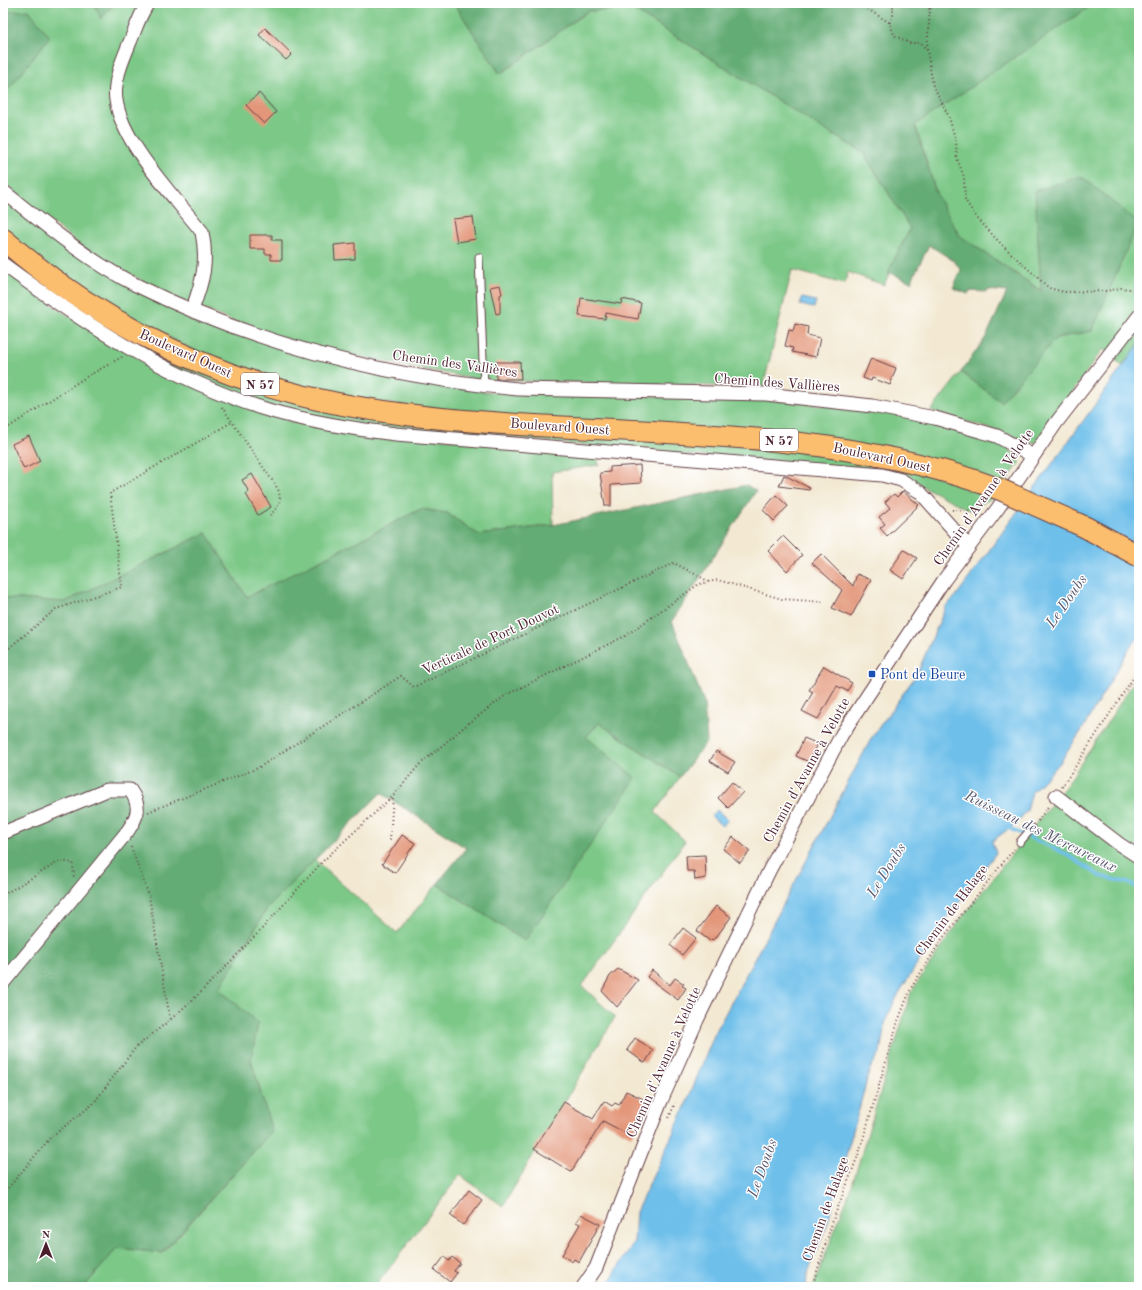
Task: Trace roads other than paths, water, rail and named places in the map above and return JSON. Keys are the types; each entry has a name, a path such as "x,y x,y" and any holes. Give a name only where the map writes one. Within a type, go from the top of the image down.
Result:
{"main road":[{"name":"Boulevard Ouest","path":"3,239 34,264 85,301 149,338 176,352 220,370 303,396 366,408 432,417 755,438 866,452 930,466 999,498 1085,526 1139,556"}],"street":[{"path":"148,3 124,57 116,83 116,100 120,117 134,146 202,232 205,249 205,268 201,286 192,310"},
{"name":"Chemin des Vallières","path":"3,191 63,240 135,284 236,328 303,350 376,367 484,386 518,389 766,394 872,406 935,418 997,436 1033,456"},
{"path":"3,264 45,294 134,351 221,393 291,416 365,431 882,475 911,485 935,507 969,547"},
{"name":"Chemin d'Avanne à Velotte","path":"583,1287 596,1268 661,1101 696,1020 769,871 842,734 918,618 969,547 999,498 1033,456 1080,391 1139,316"},
{"path":"3,833 107,790 130,790 136,799 138,817 75,898 3,983"},
{"path":"1056,796 1119,844 1139,857"}],"lane":[{"path":"479,257 484,386"},
{"path":"1020,842 1032,828"}],"water":[{"path":"802,298 816,301 814,308 800,305"},
{"name":"Le Doubs","path":"1139,344 1139,637 1129,649 1082,730 1059,764 1032,792 1027,811 1017,823 992,841 996,853 944,922 899,993 886,1019 880,1053 870,1069 827,1225 807,1275 806,1287 606,1287 634,1242 636,1212 682,1114 715,1033 872,737 917,674 946,606 956,596"},
{"path":"717,810 728,820 722,826 711,816"}],"waterway":[{"name":"Ruisseau des Mercureaux","path":"1008,828 1066,854 1100,876 1128,883 1139,888"}],"place":[{"name":"Pont de Beure","path":"872,674"}]}
